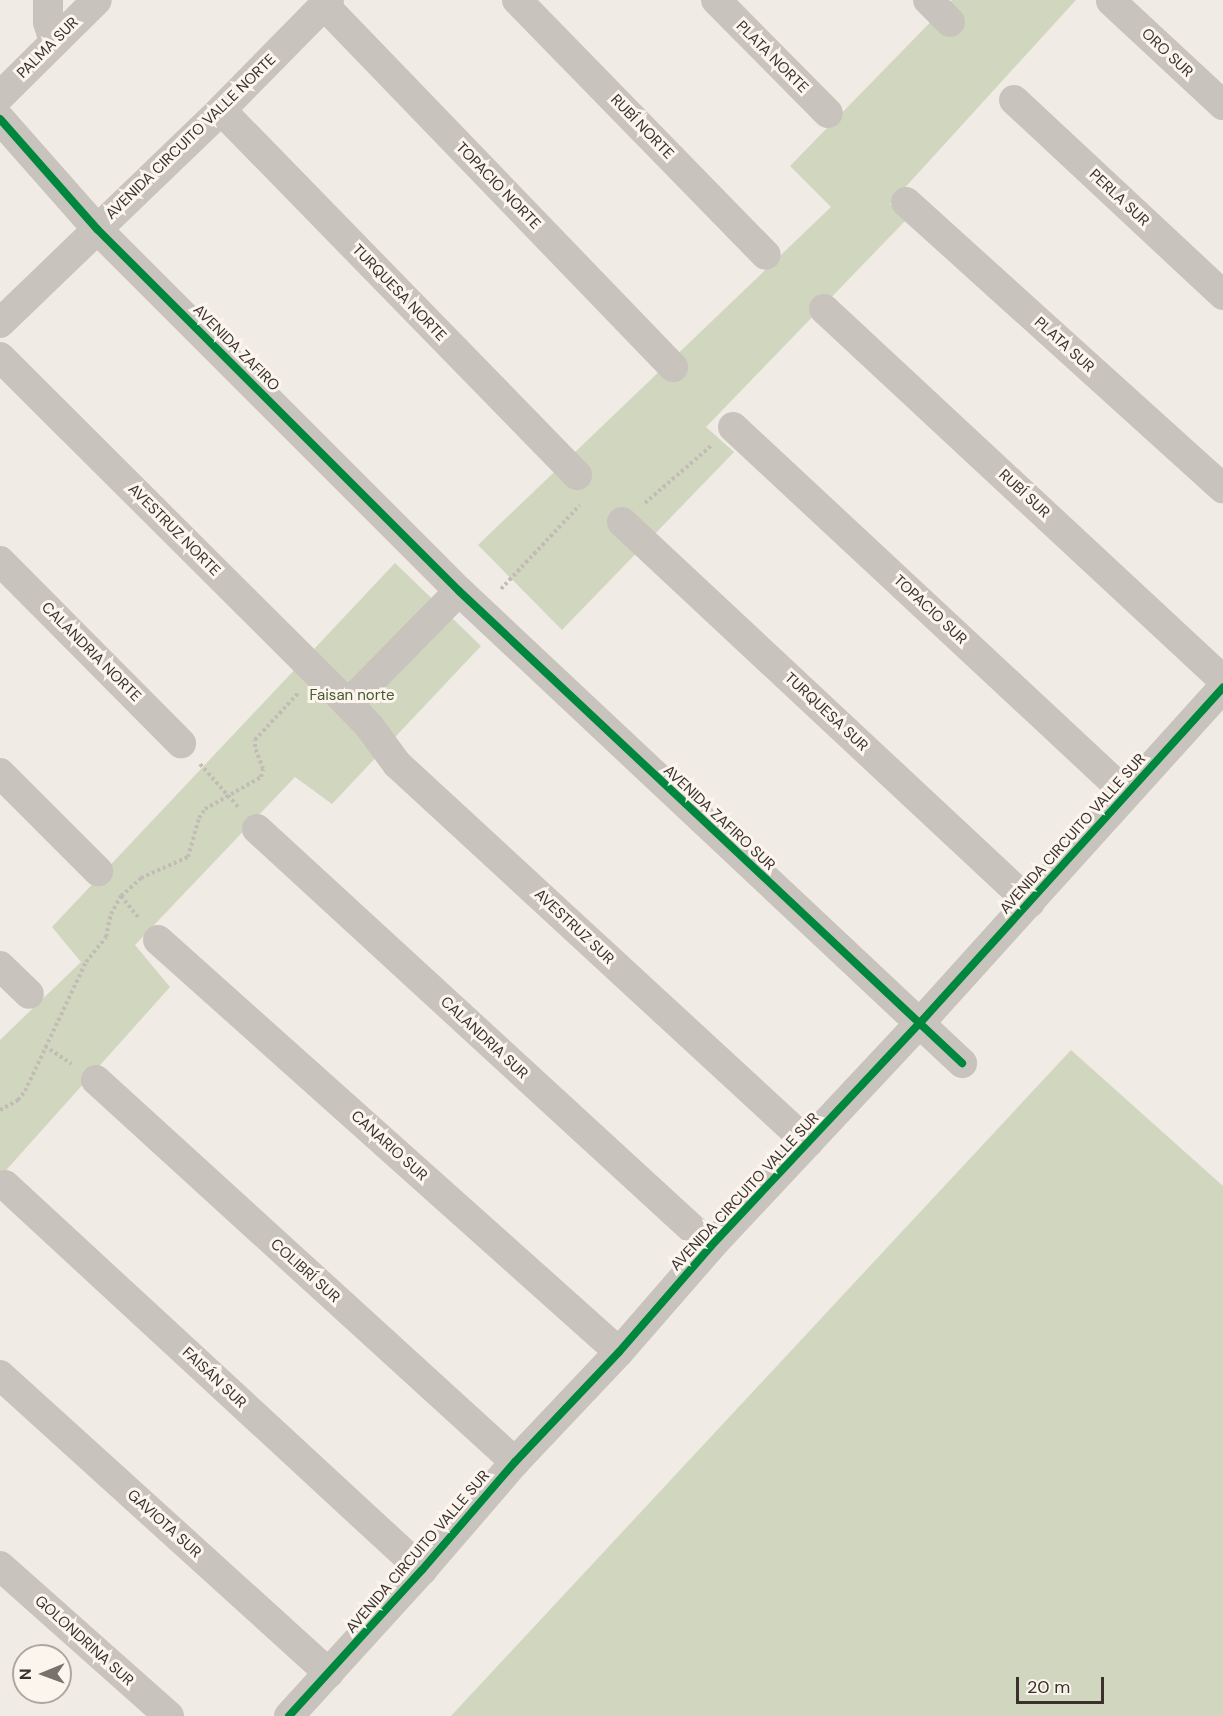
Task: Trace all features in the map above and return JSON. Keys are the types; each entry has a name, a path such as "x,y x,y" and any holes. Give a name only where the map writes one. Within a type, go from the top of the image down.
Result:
{"street":[{"path":"48,0 48,22 54,42"},
{"name":"PALMA SUR","path":"0,96 97,0"},
{"name":"RUBÍ NORTE","path":"517,0 766,255"},
{"name":"PLATA NORTE","path":"716,0 828,114"},
{"path":"928,0 950,22"},
{"name":"ORO SUR","path":"1111,1 1223,105"},
{"name":"AVENIDA CIRCUITO VALLE NORTE","path":"0,323 221,110 326,2"},
{"name":"TOPACIO NORTE","path":"326,2 673,367"},
{"name":"PERLA SUR","path":"1014,100 1223,295"},
{"name":"TURQUESA NORTE","path":"221,110 577,475"},
{"name":"AVENIDA ZAFIRO","path":"0,119 97,229 459,591"},
{"name":"PLATA SUR","path":"906,202 1223,488"},
{"name":"RUBÍ SUR","path":"824,309 1223,680"},
{"name":"AVESTRUZ NORTE","path":"0,357 348,704"},
{"name":"TOPACIO SUR","path":"733,427 1127,794"},
{"name":"TURQUESA SUR","path":"622,522 1030,903"},
{"name":"CALANDRIA NORTE","path":"0,561 181,742"},
{"path":"348,704 459,591"},
{"name":"AVENIDA ZAFIRO SUR","path":"459,591 962,1063"},
{"name":"AVENIDA CIRCUITO VALLE SUR","path":"289,1716 422,1570 515,1462 619,1352 711,1246 1030,903 1223,687"},
{"name":"AVESTRUZ SUR","path":"348,704 369,726 397,764 808,1143"},
{"path":"0,773 98,871"},
{"name":"CALANDRIA SUR","path":"257,829 711,1246"},
{"name":"CANARIO SUR","path":"158,940 619,1352"},
{"path":"0,966 29,994"},
{"name":"COLIBRÍ SUR","path":"96,1080 515,1462"},
{"name":"FAISÁN SUR","path":"5,1185 422,1570"},
{"name":"GAVIOTA SUR","path":"0,1375 329,1673"},
{"name":"GOLONDRINA SUR","path":"0,1566 169,1716"}],"path":[{"path":"622,522 733,427"},
{"path":"480,611 592,491 577,475"},
{"path":"0,1110 18,1100 25,1091 86,962 106,937 115,904 141,878 188,857 199,818 205,809 261,777 263,769 255,747 258,735 317,673"},
{"path":"181,742 257,829"},
{"path":"98,871 158,940"}],"green space":[{"path":"952,0 1076,0 890,204 906,220 706,427 734,452 562,630 478,545 831,207 790,166"},
{"name":"Faisan norte","path":"395,563 481,646 332,804 295,777 135,945 170,987 0,1177 0,1040 81,962 52,927"},
{"path":"1071,1050 1223,1186 1223,1716 451,1716"}],"cycle path":[{"path":"0,119 97,229 459,591 962,1063"},
{"path":"289,1716 422,1570 515,1462 619,1352 711,1246 919,1024 1223,687"}]}
